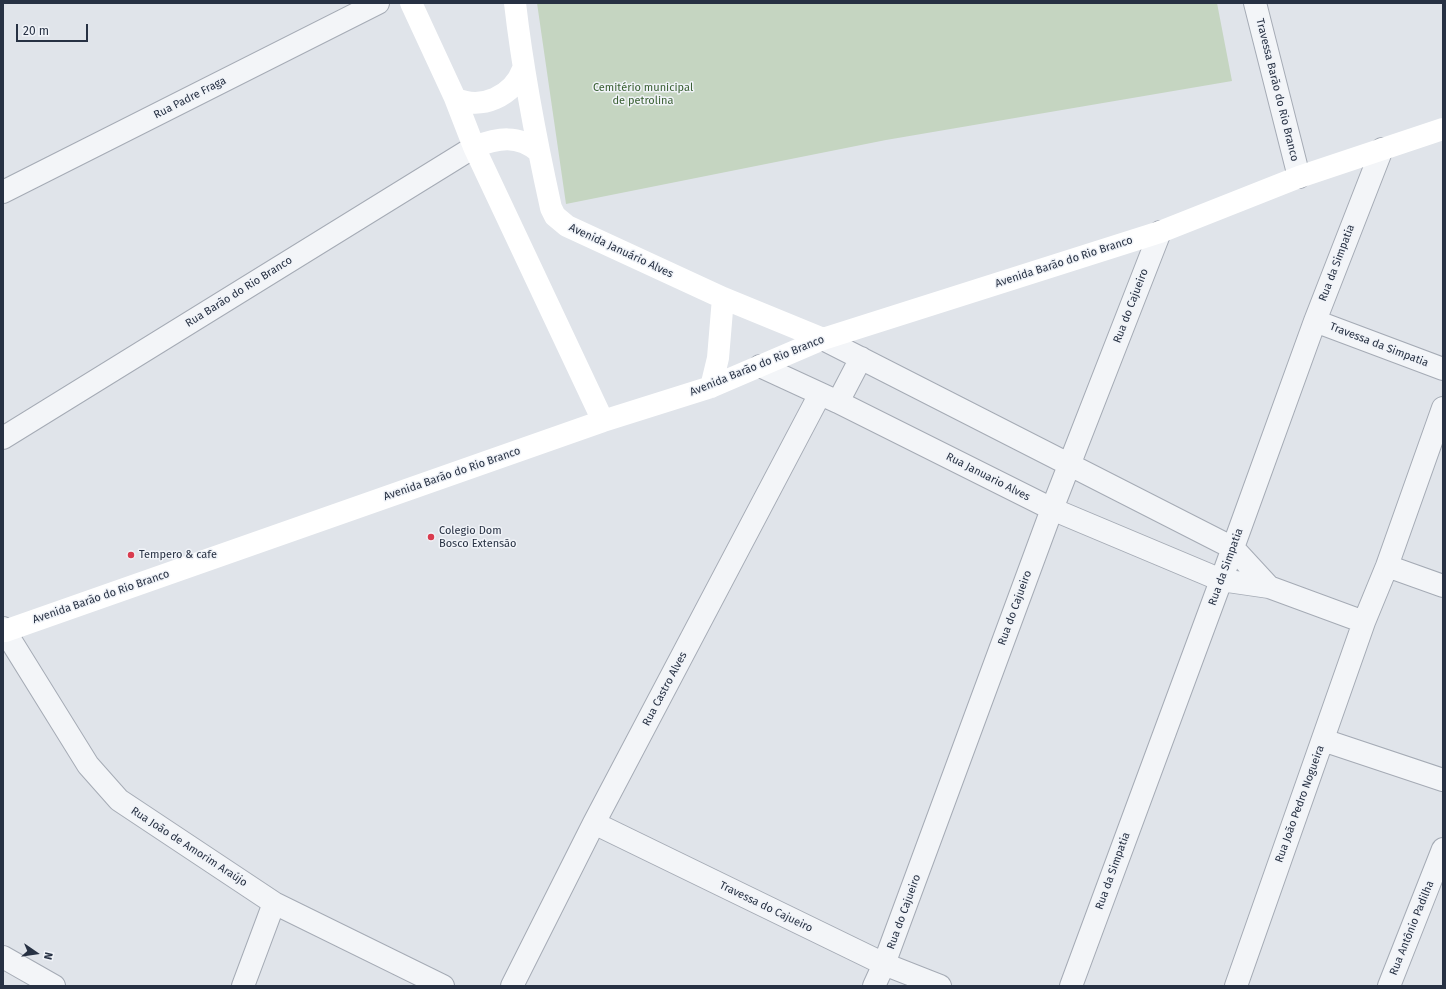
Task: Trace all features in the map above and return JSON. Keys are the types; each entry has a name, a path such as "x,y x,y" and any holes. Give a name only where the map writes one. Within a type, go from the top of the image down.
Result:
{"street":[{"name":"Rua Padre Fraga","path":"3,192 378,3"},
{"path":"411,3 455,98 474,147 603,422"},
{"name":"Avenida Januário Alves","path":"515,3 523,69 539,152 551,208 559,221 723,298 823,339"},
{"name":"Travessa Barão do Rio Branco","path":"1256,3 1299,177"},
{"path":"455,98 464,103 475,104 492,100 512,88 523,69"},
{"name":"Avenida Barão do Rio Branco","path":"4,630 603,422 711,387 823,339 1160,232 1299,177 1443,129"},
{"path":"474,147 494,140 516,140 532,146 539,152"},
{"name":"Rua Barão do Rio Branco","path":"3,438 474,147"},
{"name":"Rua da Simpatia","path":"1071,986 1233,548 1315,321 1382,149"},
{"name":"Rua do Cajueiro","path":"874,986 884,964 1052,509 1160,232"},
{"path":"711,387 718,358 723,298"},
{"name":"Travessa da Simpatia","path":"1315,321 1443,369"},
{"path":"823,339 1069,466 1233,548 1269,587"},
{"name":"Rua Castro Alves","path":"512,986 594,823 829,398 861,358"},
{"name":"Rua Januario Alves","path":"760,366 829,398 1052,509 1221,580"},
{"name":"Rua João Pedro Nogueira","path":"1236,986 1364,622 1388,566 1443,408"},
{"path":"1388,566 1443,586"},
{"path":"1221,580 1269,587 1364,622"},
{"name":"Rua João de Amorim Araújo","path":"4,630 88,765 119,800 274,903 443,986"},
{"path":"1323,740 1443,780"},
{"name":"Travessa do Cajueiro","path":"594,823 884,964 940,986"},
{"name":"Rua Antônio Padilha","path":"1389,986 1443,848"},
{"path":"243,986 274,903"},
{"path":"3,957 54,986"}],"green space":[{"name":"Cemitério municipal de petrolina","path":"537,3 1217,3 1232,81 886,140 566,204"}],"place":[{"name":"Colegio Dom Bosco Extensão","path":"431,537"},
{"name":"Tempero & cafe","path":"131,555"}]}
